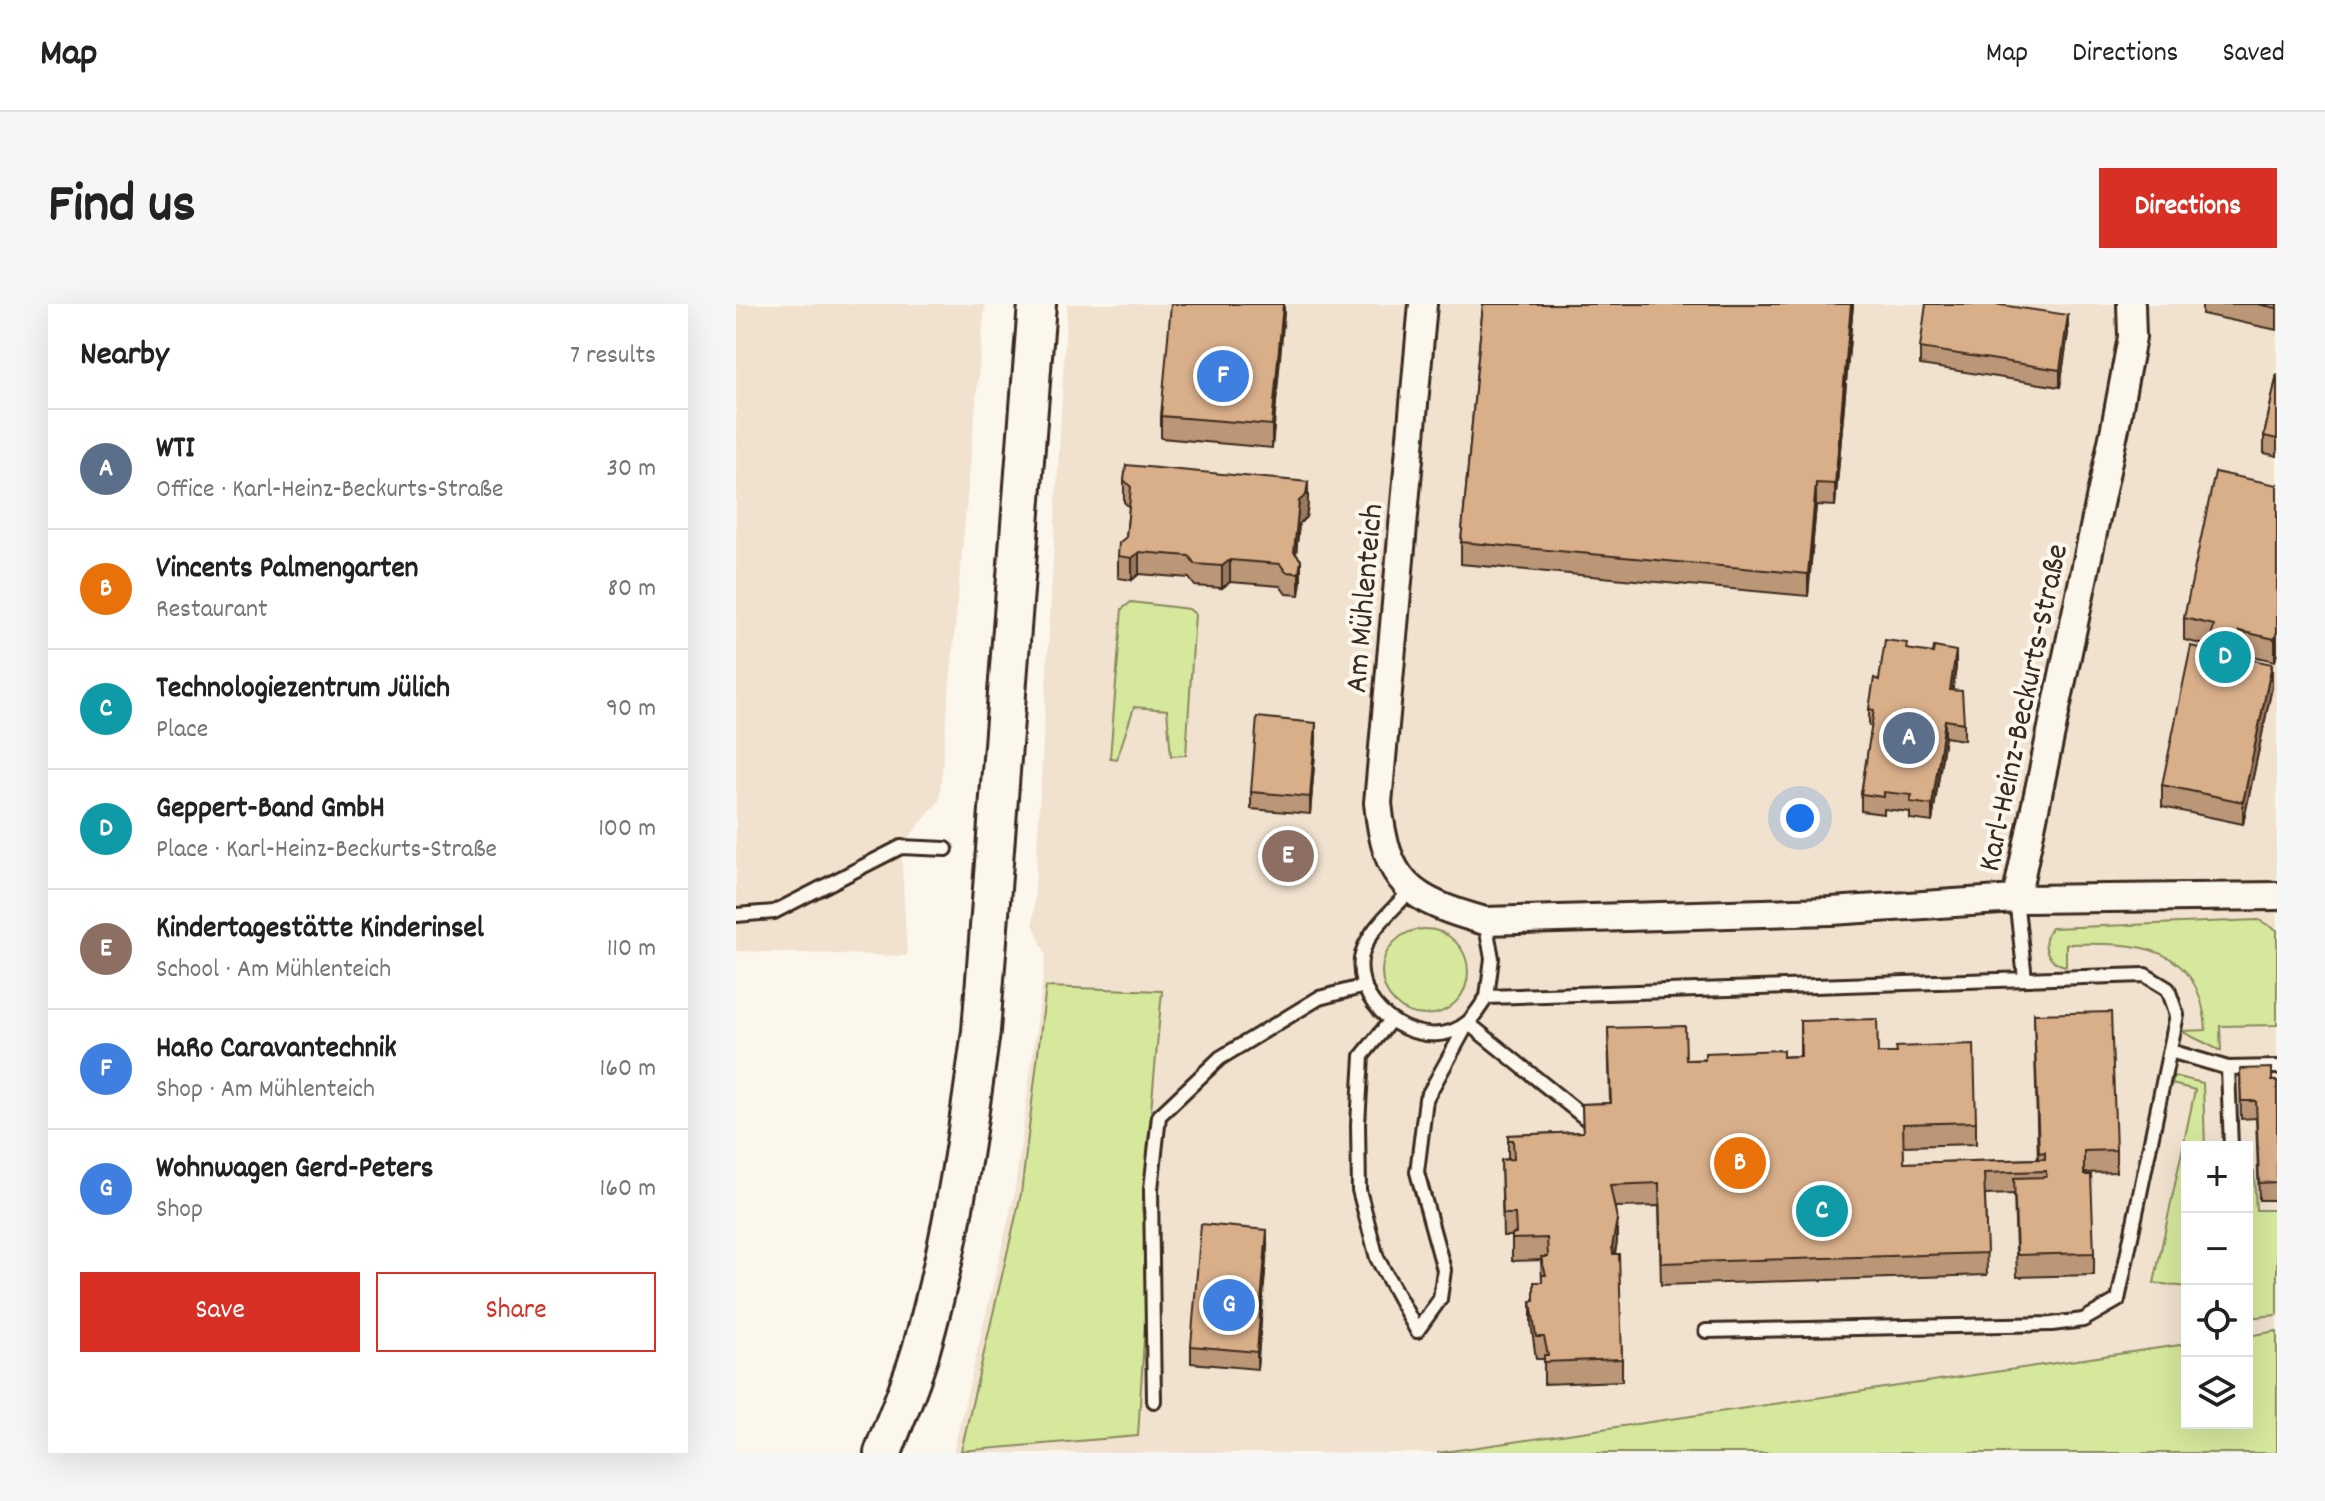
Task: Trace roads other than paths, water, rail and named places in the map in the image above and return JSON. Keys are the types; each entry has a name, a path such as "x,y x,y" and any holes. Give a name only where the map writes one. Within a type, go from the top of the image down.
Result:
{"main road":[{"path":"883,1453 920,1352 939,1278 981,1031 1037,304"}],"street":[{"name":"Am Mühlenteich","path":"1411,890 1395,873 1382,840 1378,803 1423,304"},
{"name":"Karl-Heinz-Beckurts-Straße","path":"1411,890 1446,910 1485,921 1831,911 2016,899 2118,413 2132,337 2131,304"},
{"path":"2016,899 2277,896"}],"lane":[{"path":"736,915 774,912 901,847 946,849"},
{"path":"1411,890 1374,930 1361,959 1365,986 1378,1007 1410,1032 1436,1035 1468,1023"},
{"path":"2016,899 2025,978"},
{"path":"1391,1020 1362,1056 1358,1124 1359,1190 1377,1258 1417,1331 1440,1299 1444,1270 1417,1172 1426,1099 1468,1023 1487,997 1492,958 1485,921"},
{"path":"1487,997 2145,975 2168,989 2177,1015 2118,1300 2083,1320 2052,1324 1706,1331"},
{"path":"1154,1401 1151,1189 1159,1116 1220,1058 1319,998 1365,986"},
{"path":"1468,1023 1589,1121"},
{"path":"2170,1051 2228,1068 2277,1067"},
{"path":"2228,1068 2231,1141"}],"place":[{"name":"HaRo Caravantechnik","path":"1223,376"},
{"name":"Geppert-Band GmbH","path":"2225,657"},
{"name":"WTI","path":"1909,738"},
{"name":"Kindertagestätte Kinderinsel","path":"1288,856"},
{"name":"Vincents Palmengarten","path":"1740,1163"},
{"name":"Technologiezentrum Jülich","path":"1822,1211"},
{"name":"Wohnwagen Gerd-Peters","path":"1229,1305"}]}
